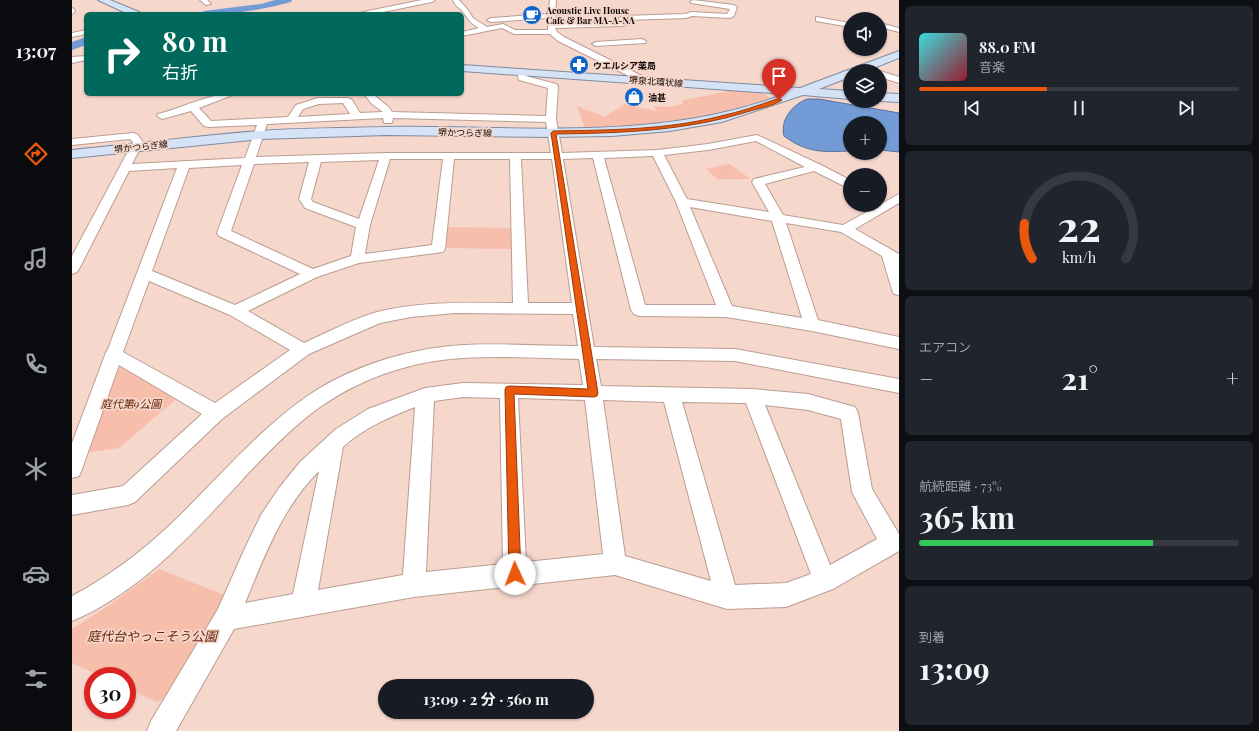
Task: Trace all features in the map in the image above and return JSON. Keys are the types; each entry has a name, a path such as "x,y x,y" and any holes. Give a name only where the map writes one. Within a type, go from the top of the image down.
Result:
{"main road":[{"path":"102,0 131,12"},
{"path":"877,64 899,54"},
{"name":"堺泉北環状線","path":"464,68 843,94"},
{"name":"堺かつらぎ線","path":"72,154 260,136 386,131 553,133 628,131 678,126 722,118 804,91 843,76"},
{"path":"887,97 899,98"}],"street":[{"path":"373,12 432,0"},
{"path":"456,0 464,12"},
{"path":"553,0 551,16 552,29 561,38 643,80"},
{"path":"718,0 734,7"},
{"path":"693,2 734,7"},
{"path":"464,34 503,26 514,32 579,26 623,24 623,18 686,16 692,14 730,16 734,7"},
{"path":"465,14 470,23 485,29"},
{"path":"470,23 551,16"},
{"path":"822,17 843,23"},
{"path":"579,26 598,48 588,52"},
{"path":"887,29 898,35"},
{"path":"72,35 84,32"},
{"path":"596,44 642,41"},
{"path":"72,60 84,58"},
{"path":"521,72 522,78 553,86 551,119 594,393 615,564"},
{"path":"887,76 899,80"},
{"path":"162,116 193,107 222,96"},
{"path":"370,96 375,102 385,108 389,115 386,131"},
{"path":"290,120 298,107 318,101 345,100 349,102 358,117"},
{"path":"193,107 208,124 389,115 551,119"},
{"path":"263,122 260,136 224,234 312,274"},
{"path":"72,142 133,136 138,142 72,269"},
{"path":"124,168 250,161 386,156 598,156 657,153 708,147 756,138 843,181"},
{"path":"657,153 682,202 726,311"},
{"path":"235,311 312,274 357,259 438,249 449,155"},
{"path":"357,259 363,225 386,156"},
{"path":"598,156 638,310 726,311 812,325 899,343"},
{"path":"515,157 521,308"},
{"path":"316,158 305,199 309,205 363,225"},
{"path":"72,469 113,354 184,165"},
{"path":"812,325 778,218 758,182 817,168"},
{"path":"887,202 899,198"},
{"path":"682,202 845,229 893,256 899,290"},
{"path":"887,205 899,211"},
{"path":"845,229 870,212"},
{"path":"144,273 235,311 303,350"},
{"path":"72,505 128,495 216,413 303,350 377,318 410,311 455,308 580,309"},
{"path":"72,609 121,579 159,550 296,415 344,385 372,371 404,360 442,352 463,351 735,355 899,386"},
{"path":"113,354 216,413"},
{"path":"161,731 227,618 253,556 269,523 286,494 307,469 343,435 375,415 425,395 463,390 509,390 752,396 808,402 849,413 862,492 892,543 825,581 786,595 727,597 615,564 414,585 227,618"},
{"path":"509,390 515,574"},
{"path":"671,394 727,597"},
{"path":"414,585 425,395"},
{"path":"752,396 825,581"},
{"path":"303,605 334,445"}],"green space":[{"path":"730,90 763,93 770,98 724,111 678,120 585,128 577,106 605,117 628,102 635,107 658,111 653,106 669,107 683,104 683,100"},
{"path":"729,164 751,179 717,179 706,169"},
{"path":"446,227 512,228 513,249 444,248"},
{"name":"庭代第9公園","path":"122,367 176,399 119,448 84,453 117,369"},
{"name":"庭代台やっこそう公園","path":"159,569 229,597 174,693 157,702 136,692 136,667 84,667 84,669 72,663 72,629 111,604"}],"water":[{"path":"807,99 819,99 843,103 843,108 870,108 899,113 899,152 887,151 887,116 843,116 843,151 815,150 792,142 784,136 784,124 792,109"}],"waterway":[{"path":"220,12 261,7 287,0"},
{"path":"72,46 84,42"}],"place":[{"name":"Acoustic Live House Cafe & Bar MA-A-NA","path":"532,15"},
{"name":"ウエルシア薬局","path":"579,65"},
{"name":"油甚","path":"634,97"}],"route":[{"path":"515,574 509,390 594,393 553,133 628,131 670,127 722,118 779,100"}]}
